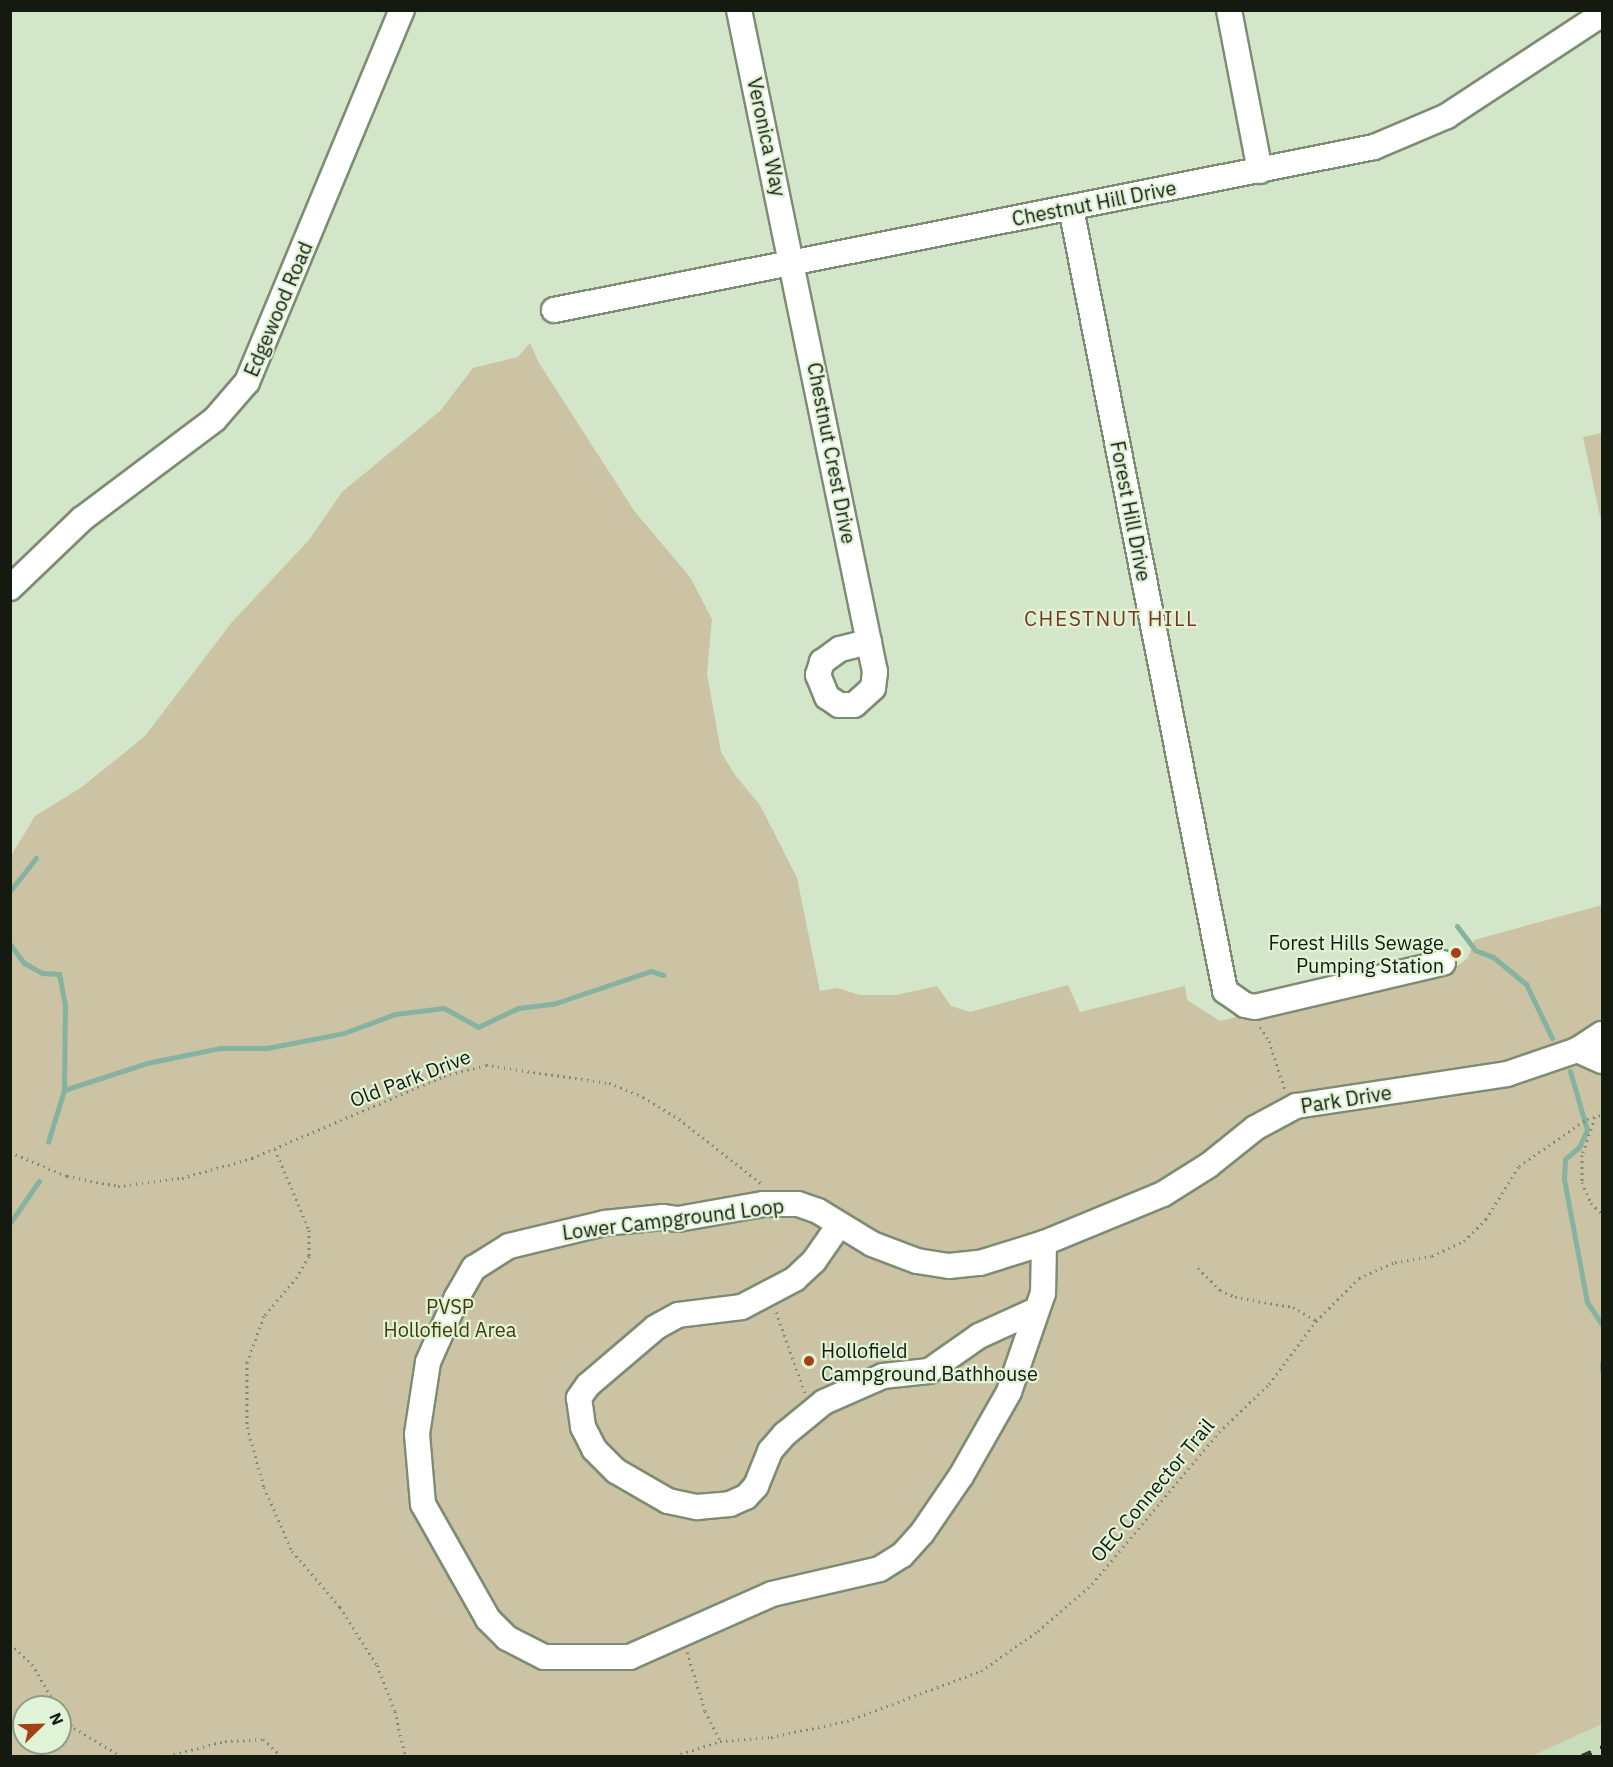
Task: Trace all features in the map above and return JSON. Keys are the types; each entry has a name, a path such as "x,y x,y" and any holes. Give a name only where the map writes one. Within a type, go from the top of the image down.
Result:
{"street":[{"name":"Edgewood Road","path":"10,588 82,519 215,418 247,382 402,10"},
{"name":"Veronica Way","path":"740,10 794,264"},
{"path":"1229,10 1260,171"},
{"name":"Chestnut Hill Drive","path":"554,310 1374,147 1408,135 1447,116 1518,74 1602,14"},
{"name":"Forest Hill Drive","path":"1071,208 1225,991 1245,1005 1255,1006 1443,963"},
{"name":"Chestnut Crest Drive","path":"794,264 875,672 873,688 854,705 839,705 827,698 818,675 828,655 869,642"},
{"name":"Park Drive","path":"798,1204 872,1244 917,1261 949,1266 980,1263 1044,1243 1163,1194 1209,1166 1255,1128 1296,1106 1507,1074 1577,1050 1602,1034"},
{"path":"1577,1050 1602,1061"},
{"name":"Lower Campground Loop","path":"798,1204 763,1204 678,1219 663,1217 605,1223 509,1246 474,1268 457,1297 428,1362 417,1434 423,1504 488,1619 524,1649 560,1658 630,1657 772,1594 860,1577 902,1555 961,1476 1009,1392 1036,1310 1046,1269 1044,1243"},
{"path":"839,1225 814,1262 795,1279 742,1307 678,1315 654,1328 588,1385 579,1398 583,1427 594,1449 616,1471 668,1501 715,1507 746,1497 756,1486 770,1451 824,1402 883,1376 929,1371 979,1336 1036,1310"}],"path":[{"path":"1255,1019 1269,1041 1281,1084 1296,1106"},
{"name":"Old Park Drive","path":"10,1152 66,1176 118,1186 182,1178 275,1149 444,1076 486,1065 609,1083 643,1097 679,1119 765,1187"},
{"path":"1602,1115 1595,1117 1582,1155 1582,1182 1591,1203 1602,1214"},
{"name":"OEC Connector Trail","path":"675,1756 720,1742 771,1737 847,1721 927,1695 981,1671 1038,1632 1092,1584 1219,1432 1269,1384 1316,1321 1359,1278 1395,1262 1432,1256 1464,1240 1486,1219 1519,1166 1587,1119 1595,1117"},
{"path":"275,1149 309,1230 309,1256 297,1278 264,1316 247,1362 247,1427 264,1487 292,1551 340,1607 377,1665 395,1711 405,1756"},
{"path":"1198,1268 1220,1290 1235,1297 1293,1307 1316,1321"},
{"path":"769,1293 812,1413"},
{"path":"682,1634 705,1711 720,1742"},
{"path":"10,1644 32,1664 50,1695"},
{"path":"72,1726 121,1756"},
{"path":"168,1756 225,1741 263,1739 280,1756"}],"shaded area":[{"path":"1602,1724 1602,1756 1532,1756"}],"green space":[{"name":"PVSP Hollofield Area","path":"530,343 539,363 635,512 690,577 712,619 707,674 721,752 735,775 760,805 797,878 820,991 837,988 860,995 896,995 937,986 951,1006 970,1012 1068,985 1080,1012 1185,986 1187,1000 1220,1021 1456,967 1468,958 1474,940 1602,905 1602,1724 1532,1756 11,1756 11,856 35,816 82,787 145,736 232,622 309,540 342,492 440,411 473,368 518,357"},
{"path":"1602,433 1602,525 1583,437"}],"waterway":[{"path":"10,891 36,858"},
{"path":"1457,926 1475,950 1493,957 1526,984 1552,1038"},
{"path":"10,944 24,963 42,973 59,974 65,1004 64,1090 48,1142"},
{"path":"64,1090 147,1063 220,1048 267,1048 344,1033 395,1014 444,1008 478,1027 518,1008 553,1004 651,971 663,975"},
{"path":"1570,1071 1587,1130 1579,1147 1565,1159 1564,1179 1587,1302 1602,1324"},
{"path":"10,1223 39,1181"},
{"path":"1602,1363 1602,1369"}],"railway":[{"path":"1582,1756 1602,1747"}],"place":[{"name":"Forest Hills Sewage Pumping Station","path":"1456,953"},
{"name":"Hollofield Campground Bathhouse","path":"809,1361"}],"district":[{"name":"CHESTNUT HILL","path":"1111,618"}]}
